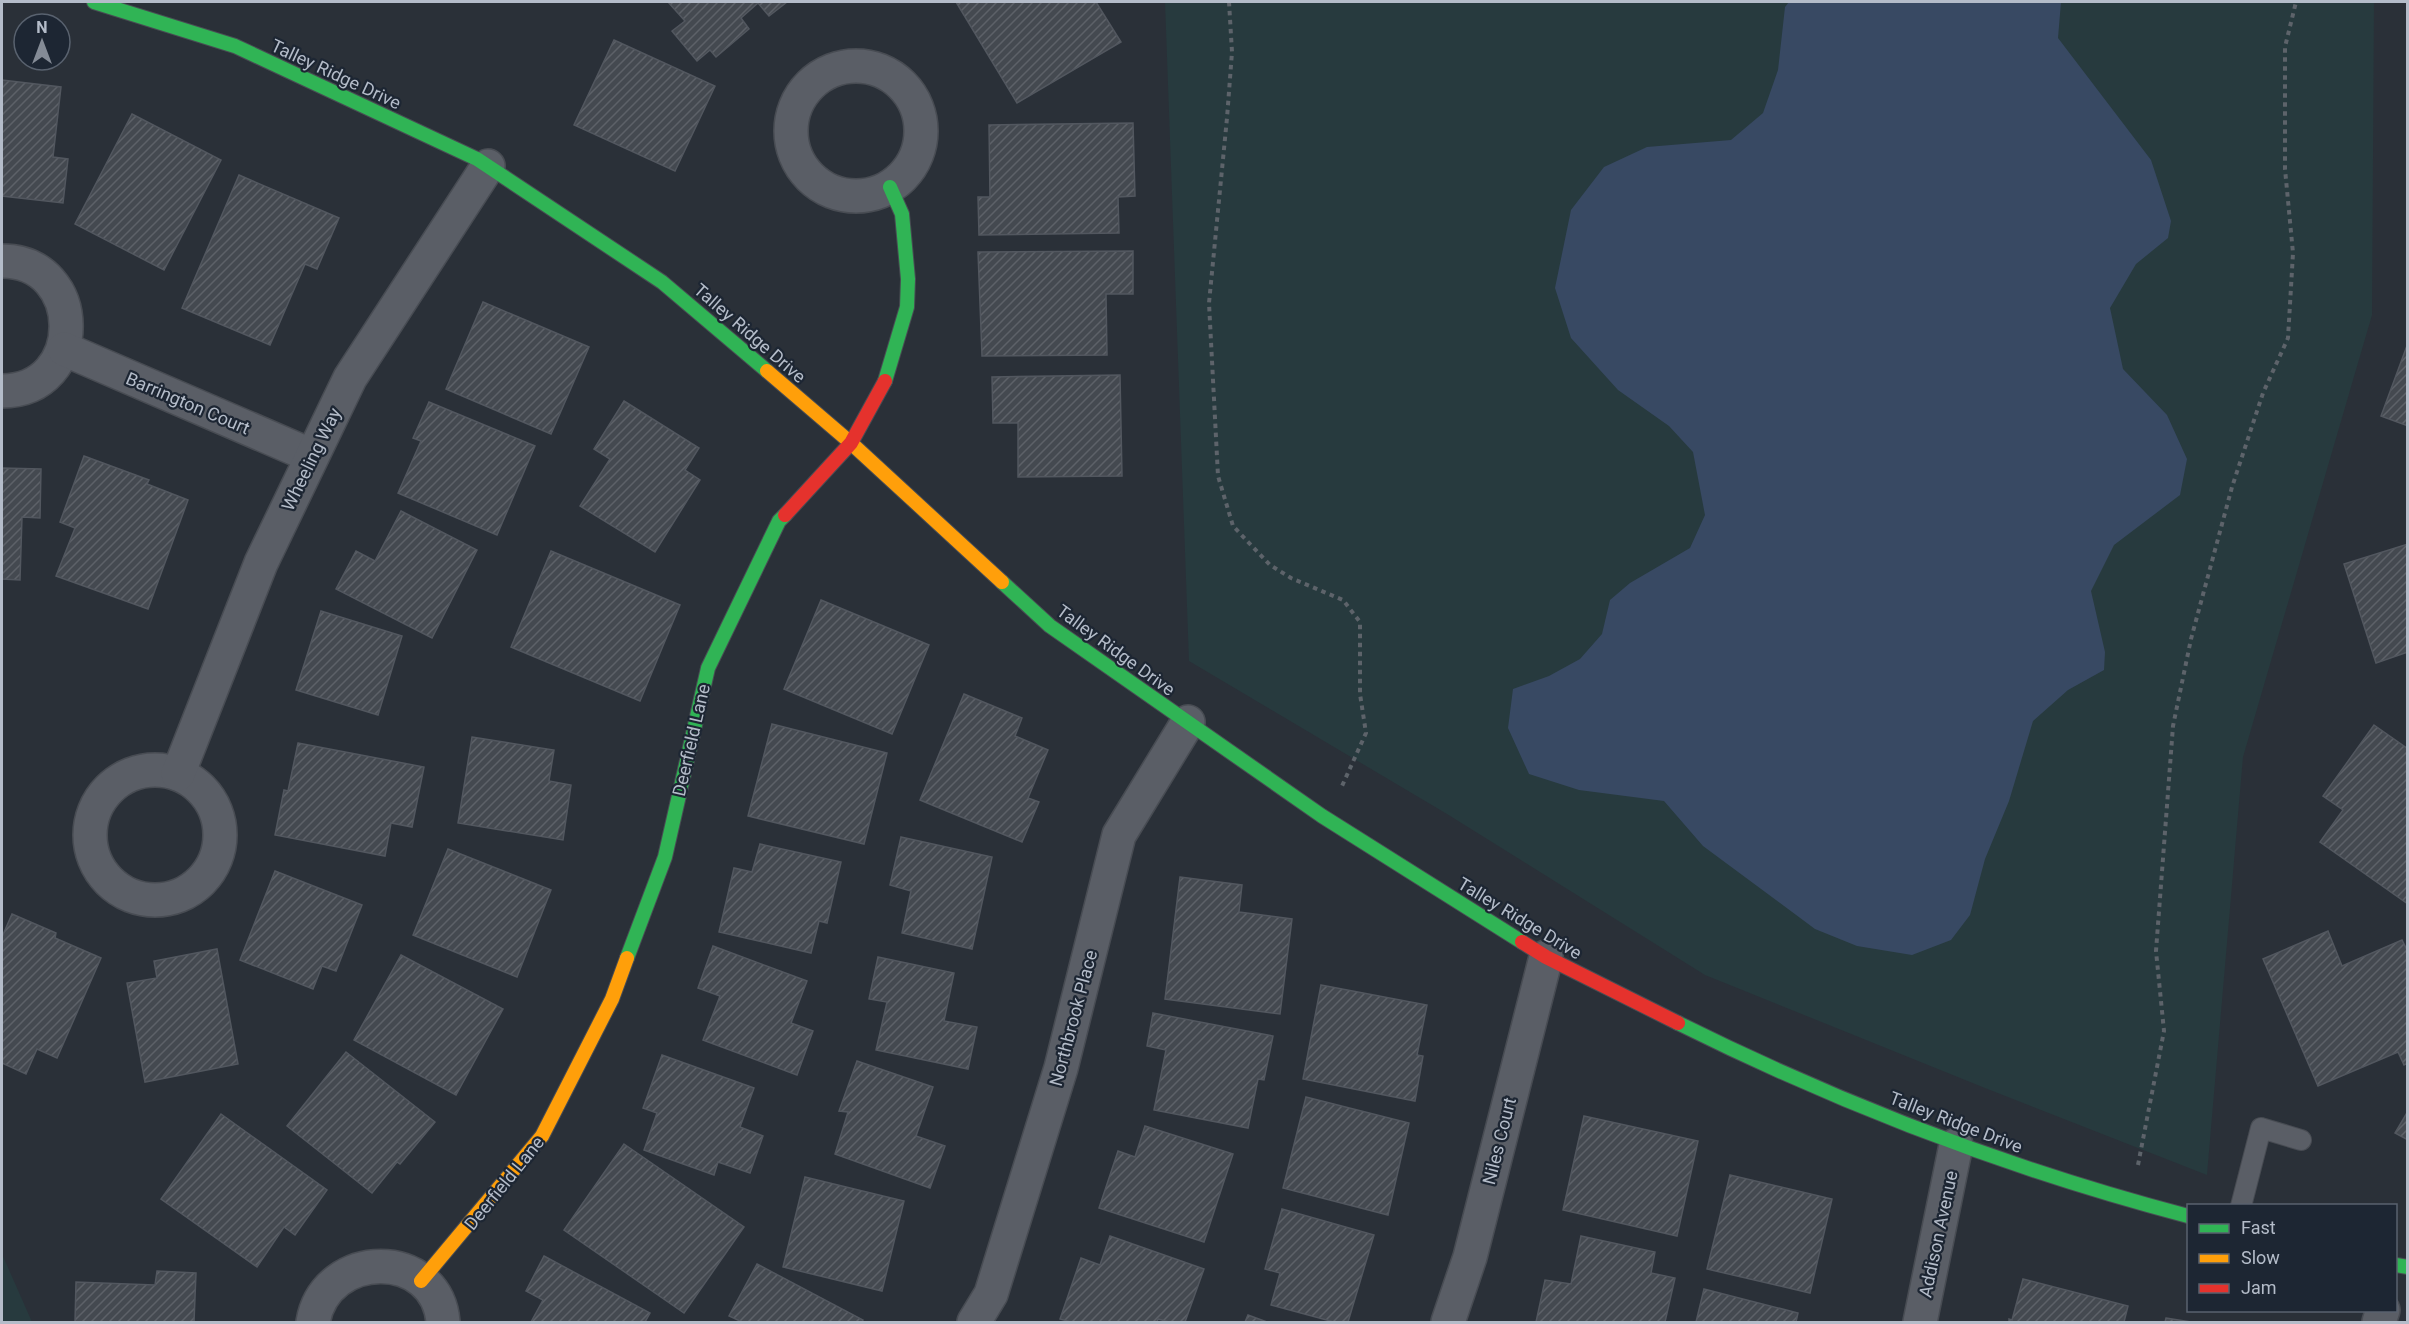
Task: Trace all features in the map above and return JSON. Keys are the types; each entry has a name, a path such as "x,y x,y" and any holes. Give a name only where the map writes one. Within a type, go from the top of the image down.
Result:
{"street":[{"name":"Talley Ridge Drive","path":"94,2 235,46 488,166 662,282 851,443 1050,626 1322,816 1546,957 1722,1044 1956,1145 2131,1202 2187,1216"},
{"name":"Wheeling Way","path":"178,774 261,563 350,378 488,166"},
{"name":"Deerfield Lane","path":"421,1281 542,1136 612,999 665,857 708,668 779,521 851,443 887,377 907,307 902,214 890,187"},
{"path":"2,261 25,265 43,275 57,291 66,309 67,330 64,350 52,369 34,384 12,391 2,391"},
{"name":"Barrington Court","path":"64,350 312,456"},
{"name":"Northbrook Place","path":"974,1323 991,1294 1061,1068 1119,836 1188,722"},
{"name":"Niles Court","path":"1448,1323 1470,1257 1546,957"},
{"name":"Addison Avenue","path":"1920,1323 1956,1145"},
{"path":"313,1323 315,1310 325,1291 341,1276 360,1267 382,1265 403,1270 421,1281 435,1298 443,1323"}],"lane":[{"path":"2242,1204 2261,1128 2301,1140"}],"path":[{"path":"1229,2 1232,52 1230,85 1209,303 1218,476 1233,526 1270,565 1291,578 1342,600 1360,622 1360,694 1366,733 1348,777 1322,816"},
{"path":"2131,1202 2164,1032 2156,951 2173,726 2191,639 2232,487 2263,393 2288,338 2293,253 2285,169 2285,47 2296,2"}],"green space":[{"path":"1165,2 2374,2 2372,315 2243,757 2207,1175 1705,975 1447,814 1189,661"},
{"path":"2,1254 32,1322 2,1322"}],"water":[{"path":"1789,2 2061,2 2058,38 2151,160 2171,221 2168,238 2136,264 2110,308 2123,369 2167,415 2187,459 2180,495 2114,545 2091,591 2105,652 2104,670 2068,690 2033,721 2009,801 1985,859 1970,915 1951,940 1912,955 1857,946 1815,929 1703,846 1664,801 1579,790 1529,774 1508,728 1513,689 1549,676 1580,659 1602,634 1610,600 1630,583 1690,548 1705,515 1693,452 1669,426 1618,390 1571,338 1555,288 1571,210 1604,167 1647,147 1731,140 1763,113 1778,70 1785,7"}],"building":[{"path":"668,2 787,2 769,16 758,3 741,18 749,29 716,57 710,50 697,61 672,31 685,21"},
{"path":"956,2 1096,2 1121,42 1017,103"},
{"path":"614,40 715,86 675,171 574,125"},
{"path":"2,80 61,87 53,157 68,159 63,203 2,196"},
{"path":"132,114 221,160 164,270 75,224"},
{"path":"1133,123 1135,196 1118,197 1119,233 979,235 978,197 990,197 989,125"},
{"path":"239,175 339,218 317,269 305,264 270,345 182,308"},
{"path":"1133,251 1133,294 1106,294 1107,355 982,356 978,252"},
{"path":"483,302 589,347 551,434 446,389"},
{"path":"2408,343 2408,426 2381,416"},
{"path":"1120,375 1122,476 1018,477 1018,423 993,423 992,377"},
{"path":"624,401 699,448 685,470 700,480 655,552 580,506 610,459 594,449"},
{"path":"429,402 535,446 497,535 398,493 421,441 413,438"},
{"path":"84,456 149,480 147,484 188,500 148,609 56,576 75,528 60,522"},
{"path":"2,468 41,469 40,518 22,517 20,580 2,579"},
{"path":"401,511 477,550 432,638 336,589 356,551 375,561"},
{"path":"2408,544 2408,652 2376,663 2344,564"},
{"path":"551,551 680,605 640,701 511,647"},
{"path":"821,600 929,645 892,734 784,689"},
{"path":"321,611 402,636 378,715 296,690"},
{"path":"964,694 1022,718 1015,736 1048,750 1028,798 1039,802 1022,842 920,800"},
{"path":"772,724 887,753 864,844 748,816"},
{"path":"2374,725 2408,749 2408,904 2320,842 2343,810 2323,796"},
{"path":"472,737 554,750 549,781 571,785 563,840 458,823"},
{"path":"298,743 424,767 412,827 391,823 385,856 275,835 284,790 288,791"},
{"path":"901,837 992,857 972,949 902,933 911,891 890,885"},
{"path":"760,844 841,862 827,923 819,921 811,953 719,932 734,868 752,872"},
{"path":"448,849 551,890 517,977 413,935"},
{"path":"275,871 362,905 336,971 322,966 313,989 240,960"},
{"path":"1180,877 1242,885 1239,912 1292,919 1280,1014 1165,999"},
{"path":"12,914 56,933 55,938 101,958 57,1058 37,1049 26,1074 2,1063 2,937"},
{"path":"2328,931 2342,966 2402,940 2408,952 2408,1063 2404,1065 2398,1052 2318,1086 2263,959"},
{"path":"713,946 807,981 791,1023 813,1031 797,1075 703,1040 720,996 698,988"},
{"path":"217,949 238,1064 145,1082 127,983 157,978 154,961"},
{"path":"401,955 503,1009 456,1095 354,1040"},
{"path":"878,957 954,973 944,1021 977,1027 968,1069 876,1050 887,1002 869,999"},
{"path":"1321,985 1427,1005 1417,1055 1423,1056 1415,1101 1303,1079"},
{"path":"1153,1013 1273,1036 1264,1080 1258,1079 1248,1128 1154,1110 1166,1050 1147,1046"},
{"path":"346,1052 435,1122 400,1164 397,1162 372,1193 287,1126"},
{"path":"662,1055 754,1088 740,1127 763,1136 750,1173 718,1162 714,1175 644,1150 657,1113 643,1108"},
{"path":"857,1061 933,1087 916,1136 945,1146 930,1188 835,1154 848,1112 839,1111"},
{"path":"1306,1097 1409,1123 1388,1215 1283,1188"},
{"path":"2408,1111 2408,1140 2395,1133"},
{"path":"221,1114 327,1190 295,1235 284,1227 257,1267 161,1199"},
{"path":"1584,1116 1698,1141 1677,1236 1563,1210"},
{"path":"1145,1126 1233,1154 1204,1242 1099,1208 1118,1151 1135,1157"},
{"path":"624,1144 744,1227 684,1313 564,1230"},
{"path":"1730,1175 1832,1199 1810,1293 1707,1269"},
{"path":"805,1177 904,1201 882,1291 783,1267"},
{"path":"1282,1209 1374,1235 1348,1322 1334,1322 1271,1305 1280,1273 1265,1269"},
{"path":"1110,1236 1204,1269 1185,1322 1158,1319 1157,1322 1071,1322 1060,1319 1081,1258 1100,1265"},
{"path":"1581,1236 1655,1252 1651,1273 1675,1278 1665,1322 1536,1322 1545,1280 1571,1284"},
{"path":"544,1256 650,1313 645,1322 531,1322 543,1300 526,1291"},
{"path":"757,1264 863,1320 862,1322 742,1322 729,1316"},
{"path":"157,1271 196,1273 194,1322 75,1322 76,1282 155,1285"},
{"path":"2023,1279 2128,1306 2124,1322 2009,1322 2009,1319 2012,1320"},
{"path":"1704,1289 1798,1313 1796,1322 1696,1322"},
{"path":"1248,1315 1267,1322 1245,1322"},
{"path":"2166,1318 2191,1322 2165,1322"}],"traffic: fast":[{"path":"94,2 235,46 477,159 662,282 767,371"},
{"path":"885,381 907,307 908,279 902,214 890,187"},
{"path":"627,958 665,857 708,668 779,521 785,515"},
{"path":"1002,582 1050,626 1322,816 1522,942"},
{"path":"1678,1023 1802,1081 1928,1133 2057,1178 2187,1216"},
{"path":"2397,1265 2408,1267"}],"traffic: slow":[{"path":"767,371 851,443 1002,582"},
{"path":"421,1281 542,1136 612,999 627,958"}],"traffic: jam":[{"path":"785,515 851,443 885,381"},
{"path":"1522,942 1546,957 1678,1023"}]}
